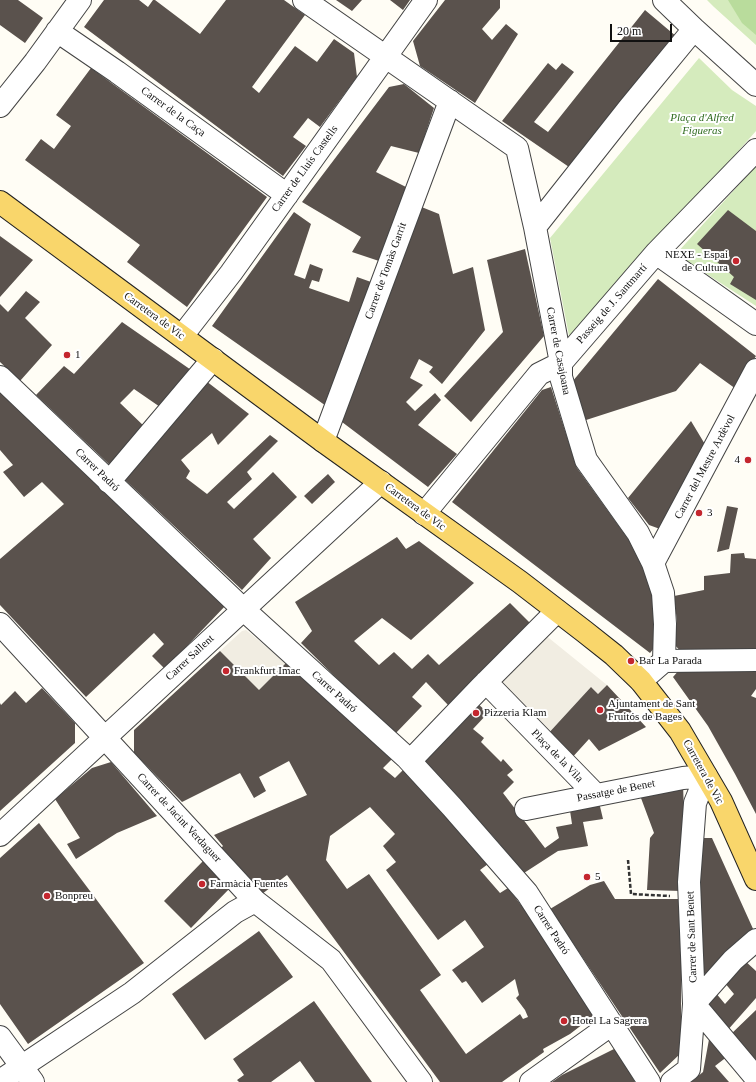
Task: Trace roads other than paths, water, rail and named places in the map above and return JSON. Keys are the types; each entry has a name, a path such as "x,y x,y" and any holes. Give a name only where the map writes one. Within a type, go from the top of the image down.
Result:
{"main road":[{"name":"Carretera de Vic","path":"0,202 323,441 520,582 614,655 641,681 680,731 721,801 756,879"}],"street":[{"path":"0,106 80,0"},
{"name":"Carrer de Casajoana","path":"304,0 517,148 535,227 560,363 561,378 586,460 638,533 653,563 663,593 665,624 664,662"},
{"name":"Carrer de Lluís Castells","path":"182,336 287,195 426,0"},
{"path":"664,0 756,84"},
{"path":"535,227 629,108 694,29"},
{"name":"Carrer de la Caça","path":"57,31 124,77 287,195"},
{"name":"Carrer de Tomàs Garrit","path":"323,441 450,101"},
{"name":"Passeig de J. Santmartí","path":"424,514 539,374 560,363 656,253 756,150"},
{"path":"656,253 756,324"},
{"path":"109,482 213,359"},
{"name":"Carrer del Mestre Ardèvol","path":"653,563 756,370"},
{"name":"Carrer Padró","path":"0,377 243,609 410,761 528,893 648,1082"},
{"name":"Carrer Sallent","path":"0,835 381,482"},
{"path":"410,761 557,611"},
{"name":"Carrer de Jacint Verdaguer","path":"0,624 255,901 331,960 421,1082"},
{"path":"641,681 664,662 756,660"},
{"name":"Plaça de la Vila","path":"486,682 596,795"},
{"name":"Passatge de Benet","path":"526,809 683,778 706,776"},
{"name":"Carrer de Sant Benet","path":"672,1082 689,1069 694,1004 689,882 695,803 706,776"},
{"path":"0,1081 27,1074 235,912 255,901"},
{"path":"756,940 733,960 694,1004 756,1078"},
{"path":"531,1082 612,1024"},
{"path":"0,1038 27,1074"}],"place":[{"name":"NEXE - Espai de Cultura","path":"736,261"},
{"name":"1","path":"67,355"},
{"name":"4","path":"748,460"},
{"name":"3","path":"699,513"},
{"name":"Bar La Parada","path":"631,661"},
{"name":"Frankfurt Imac","path":"226,671"},
{"name":"Ajuntament de Sant Fruitós de Bages","path":"600,710"},
{"name":"Pizzeria Klam","path":"476,713"},
{"name":"5","path":"587,877"},
{"name":"Farmàcia Fuentes","path":"202,884"},
{"name":"Bonpreu","path":"47,896"},
{"name":"Hotel La Sagrera","path":"564,1021"}],"park label":[{"name":"Plaça d'Alfred Figueras","path":"702,124"}]}
